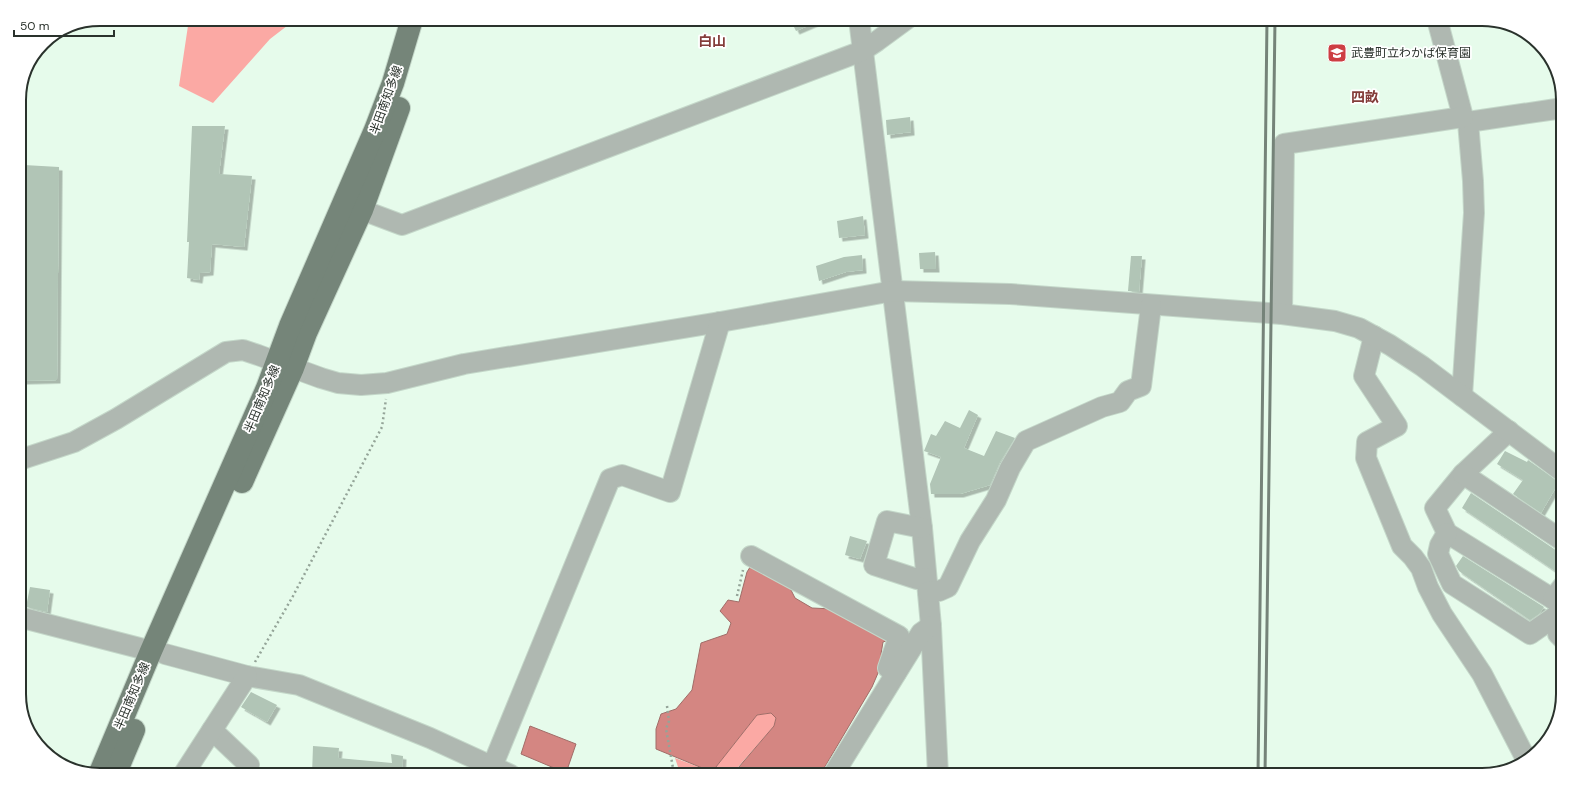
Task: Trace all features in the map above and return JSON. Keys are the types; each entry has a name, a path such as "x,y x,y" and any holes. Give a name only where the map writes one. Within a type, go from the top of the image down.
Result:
{"main road":[{"name":"半田南知多線","path":"285,365 290,326 375,130 393,83 410,26"},
{"name":"半田南知多線","path":"102,768 158,652 285,365 306,333 362,210 398,111 423,26"},
{"name":"半田南知多線","path":"117,768 158,652"}],"street":[{"path":"860,26 922,528 931,626 938,768"},
{"path":"362,210 402,225 862,50 897,26"},
{"path":"1439,26 1465,120 1473,180 1474,213 1462,396"},
{"path":"1282,314 1284,144 1556,109"},
{"path":"26,458 74,442 116,419 226,352 243,350 258,354 338,383 361,385 387,383 464,364 720,322 892,291 1010,294 1151,306 1282,314 1335,321 1359,328 1390,344 1422,366 1556,466"},
{"path":"922,528 887,521 874,564 916,579 939,591 948,586 970,541 996,500 1010,468 1026,441 1102,407 1120,402 1128,391 1141,386 1151,306"},
{"path":"26,619 247,676 299,685 426,744 492,767 610,478 622,474 670,492 720,322"},
{"path":"1374,336 1364,376 1398,426 1367,442 1366,458 1402,546 1421,568 1428,587 1442,614 1482,674 1524,755"},
{"path":"1509,431 1463,474 1435,508 1447,533 1556,599"},
{"path":"1463,474 1556,536"},
{"path":"1447,533 1440,544 1438,554 1452,584 1530,634 1556,605"},
{"path":"750,556 899,636 888,668 896,673"},
{"path":"837,768 921,633 931,626"},
{"path":"187,768 247,676"},
{"path":"212,730 249,765 248,768"}],"path":[{"path":"247,676 293,596 382,427 387,383"},
{"path":"737,596 741,573 750,556"},
{"path":"667,706 669,720 666,729 673,768"}],"shaded area":[{"path":"188,26 287,26 270,39 213,103 179,86"},
{"path":"752,564 788,584 795,598 812,608 833,609 889,640 883,642 881,654 884,659 872,687 824,768 738,768 774,726 776,718 771,713 757,715 715,768 702,768 656,749 656,729 661,714 676,709 692,690 701,643 727,634 731,623 720,611 728,600 739,602 747,572"},
{"path":"771,713 776,718 774,726 737,768 715,768 757,715"},
{"path":"530,726 576,744 568,768 554,768 521,754"},
{"path":"675,758 701,768 678,767"}],"building":[{"path":"794,26 808,26 796,31"},
{"path":"910,117 911,132 887,135 886,120"},
{"path":"192,126 225,126 219,174 252,176 244,247 212,244 210,272 200,273 199,280 187,278"},
{"path":"26,165 59,167 57,380 26,381"},
{"path":"863,216 865,235 839,238 837,221"},
{"path":"935,252 936,269 920,269 919,253"},
{"path":"862,255 863,270 846,272 819,281 816,266 844,257"},
{"path":"1131,256 1142,256 1139,292 1128,291"},
{"path":"969,410 978,415 964,448 984,456 996,431 1015,438 1000,462 990,485 960,494 931,494 930,484 941,457 924,451 931,434 936,436 945,421 960,428"},
{"path":"1505,451 1527,462 1528,460 1556,480 1556,487 1541,513 1513,494 1523,480 1497,464"},
{"path":"1471,493 1556,550 1556,572 1462,508"},
{"path":"850,536 867,541 860,559 845,555"},
{"path":"1463,556 1544,607 1539,614 1530,620 1459,571 1456,566"},
{"path":"30,587 50,590 47,612 26,607"},
{"path":"251,692 277,705 267,722 241,707"},
{"path":"313,746 339,748 338,758 392,763 391,754 403,756 402,768 312,768"}],"railway":[{"path":"1258,768 1267,26"},
{"path":"1265,768 1275,26"}],"place":[{"name":"武豊町立わかば保育園","path":"1337,53"}],"district":[{"name":"白山","path":"712,41"},
{"name":"四畝","path":"1365,97"}]}
